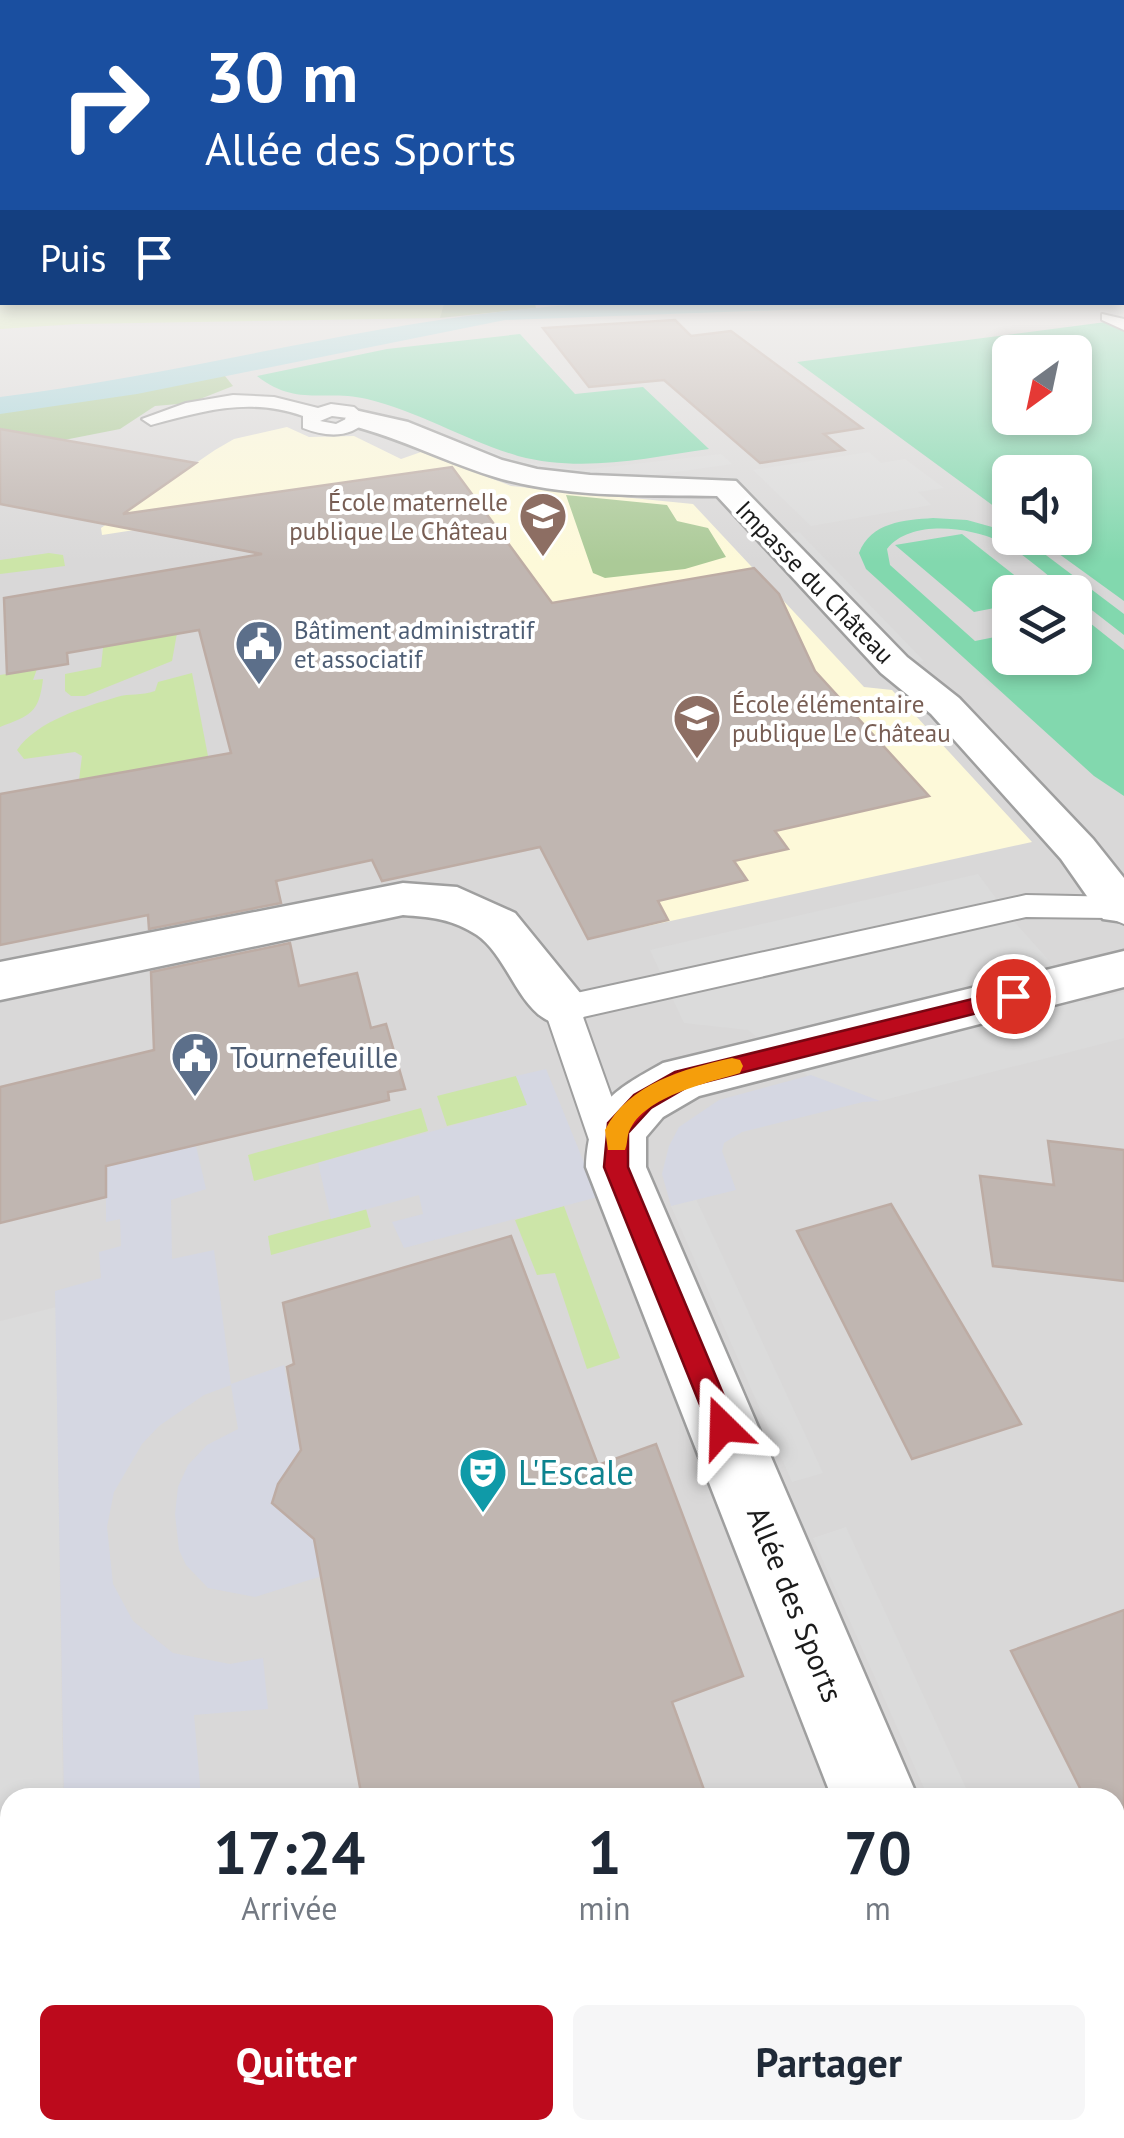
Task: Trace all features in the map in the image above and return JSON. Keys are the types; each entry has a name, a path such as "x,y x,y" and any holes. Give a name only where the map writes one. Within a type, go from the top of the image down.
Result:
{"street":[{"name":"Impasse du Château","path":"359,419 394,426 516,474 568,482 725,487 894,666 945,706 1087,860 1122,910"},
{"path":"0,981 403,899 457,903 498,925 562,1008"},
{"path":"616,1167 616,1130 642,1101 683,1078 1124,969"},
{"name":"Allée des Sports","path":"616,1167 872,1788"}],"lane":[{"path":"151,419 241,397 280,402 316,414 354,412 359,419"},
{"path":"616,1167 562,1008 1026,906 1122,910"}],"shaded area":[{"path":"0,363 992,363 992,435 1092,435 1092,363 1124,363 1124,1788 0,1788"},
{"path":"287,427 309,437 354,436 401,459 421,452 511,486 693,504 864,687 892,690 1032,842 593,938 548,854 339,559 141,529 102,535 101,528 215,450 234,439"},
{"path":"473,445 516,461 582,470 721,454 732,464 627,479 621,474 580,475 524,468 465,448"},
{"path":"869,452 881,463 905,459 944,488 918,492 931,505 811,526 753,470"},
{"path":"799,532 924,661 910,663 786,534"},
{"path":"978,874 1009,916 1086,1002 1124,992 1124,1038 880,1101 808,1076 748,1030 684,1023 650,950"},
{"path":"546,1069 598,1197 404,1248 392,1222 423,1214 419,1195 331,1219 318,1163 527,1105 516,1076"},
{"path":"811,1075 880,1101 742,1132 724,1143 722,1151 736,1190 671,1206 662,1174 679,1127 719,1100"},
{"path":"196,1146 206,1189 171,1200 172,1259 214,1250 231,1384 284,1365 302,1462 287,1470 273,1499 296,1525 313,1527 322,1576 255,1597 208,1588 186,1565 179,1550 175,1514 178,1487 188,1465 207,1445 238,1429 231,1385 204,1395 159,1426 142,1444 114,1492 107,1527 113,1584 133,1621 173,1653 230,1664 263,1658 268,1709 194,1715 200,1788 64,1788 55,1291 101,1278 99,1252 121,1246 120,1219 106,1222 106,1167"},
{"path":"696,1199 823,1473 792,1482 671,1206"},
{"path":"56,1307 63,1788 0,1788 0,1321"},
{"path":"846,1527 966,1788 924,1788 813,1538"}],"green space":[{"path":"321,363 546,363 575,394 643,387 709,449 590,464 542,461 499,450 367,399 298,394 257,376"},
{"path":"798,363 992,363 992,435 1092,435 1092,363 1124,363 1124,601 1060,555 1092,555 1092,455 992,455 992,505"},
{"path":"221,371 233,386 190,403 155,406 120,429 64,440 9,430 0,433 0,409"},
{"path":"566,495 667,505 677,521 708,528 726,557 685,569 605,578 593,573"},
{"path":"933,518 967,520 992,527 992,538 940,528 910,533 887,549 890,565 975,641 992,638 992,675 1092,675 1092,625 1124,650 1124,796 1094,776 866,569 859,553 864,543 880,529"},
{"path":"962,534 1014,575 992,575 992,608 974,612 895,545"},
{"path":"49,553 63,555 65,566 0,574 0,560"},
{"path":"1021,555 1046,555 1072,575 1047,575"},
{"path":"1092,590 1124,614 1124,635 1092,610"},
{"path":"179,622 172,661 85,696 71,696 65,691 65,674 101,667 105,629"},
{"path":"37,669 33,680 43,679 36,706 26,716 0,727 0,675"},
{"path":"192,673 213,782 132,796 129,771 79,780 82,756 75,752 24,759 17,750 36,731 62,716 117,697 155,691 158,682"},
{"path":"516,1076 528,1105 447,1126 437,1096"},
{"path":"421,1108 428,1131 254,1181 248,1155"},
{"path":"564,1206 620,1358 587,1369 555,1273 537,1275 515,1220"},
{"path":"366,1209 371,1227 271,1255 268,1236"}],"water":[{"path":"205,363 292,363 137,394 0,414 0,397"}],"building":[{"path":"570,363 774,363 862,428 824,434 844,450 760,463 664,380 589,387"},
{"path":"0,429 196,463 123,514 452,467 552,603 754,568 779,594 815,671 929,796 775,831 788,849 734,861 747,880 658,901 668,920 588,939 540,847 382,881 372,860 276,881 281,903 149,929 148,915 0,945 0,794 231,753 199,630 67,653 68,664 7,674 4,598 262,554 0,504"},
{"name":"Tournefeuille","path":"290,943 299,986 357,973 371,1028 386,1024 405,1089 388,1092 389,1100 106,1166 106,1197 0,1223 0,1087 154,1050 151,972"},
{"path":"1048,1141 1124,1150 1124,1281 993,1266 980,1176 1054,1185"},
{"path":"891,1204 1021,1424 912,1459 797,1231"},
{"name":"L'Escale","path":"511,1236 598,1465 656,1444 743,1676 672,1702 703,1788 360,1788 314,1539 272,1503 278,1484 301,1450 287,1367 294,1364 283,1303"},
{"path":"1124,1610 1124,1788 1080,1788 1011,1651"}],"slow traffic":[{"path":"616,1143 616,1130 642,1101 683,1078 732,1066"}],"place":[{"name":"École maternelle publique Le Château","path":"543,558"},
{"name":"Bâtiment administratif et associatif","path":"259,686"},
{"name":"École élémentaire publique Le Château","path":"697,760"},
{"name":"Tournefeuille","path":"195,1098"},
{"name":"L'Escale","path":"483,1514"}],"route":[{"path":"723,1427 616,1167 616,1130 642,1101 683,1078 1013,996"}]}
